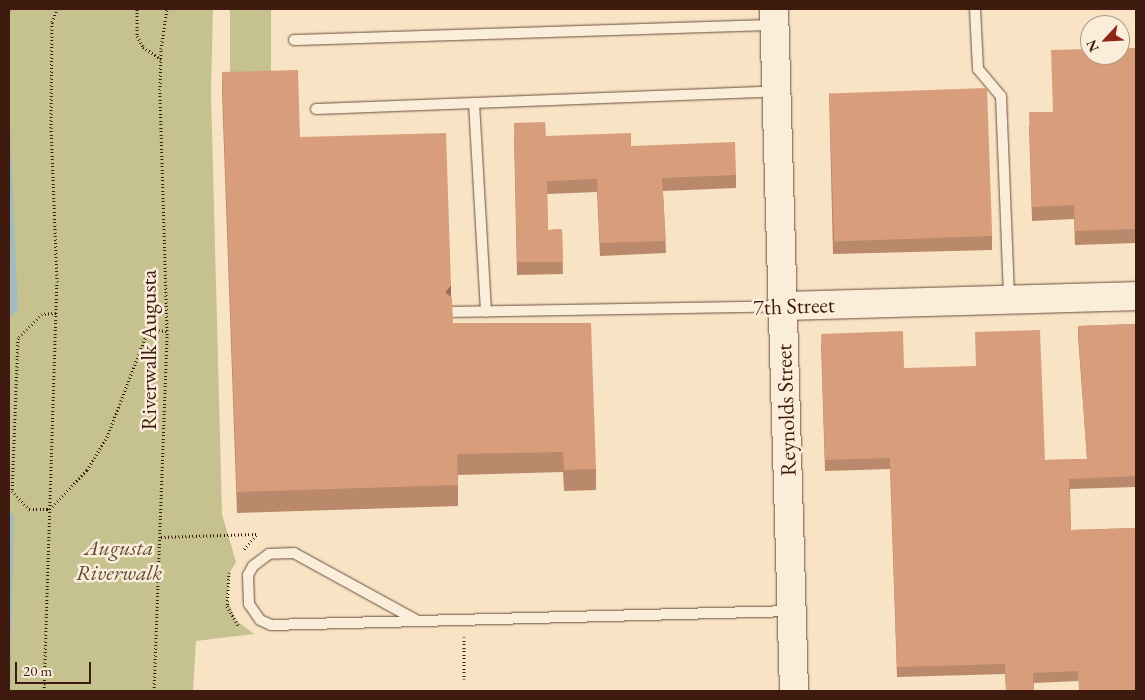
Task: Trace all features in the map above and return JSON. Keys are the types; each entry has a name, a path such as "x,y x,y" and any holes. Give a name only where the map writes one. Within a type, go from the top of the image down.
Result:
{"main road":[{"name":"Reynolds Street","path":"774,17 794,691"},
{"name":"7th Street","path":"782,306 1136,296"}],"lane":[{"path":"975,9 978,69 1000,96 1009,299"},
{"path":"294,40 774,17"},
{"path":"316,109 776,91"},
{"path":"474,103 486,312"},
{"name":"7th Street","path":"452,312 782,306"},
{"path":"416,620 294,553 269,554 260,559 248,576 249,604 260,620 271,625 792,611"}],"path":[{"path":"44,691 56,313 51,128 52,22 57,9"},
{"path":"137,9 138,36 142,47 161,59"},
{"name":"Riverwalk Augusta","path":"154,691 167,331 161,59 167,9"},
{"path":"56,313 42,314 18,338 12,491 29,509 50,509 87,470 108,437 148,330 167,331"},
{"path":"161,537 257,534"},
{"path":"464,619 464,679"}],"green space":[{"name":"Augusta Riverwalk","path":"9,9 213,9 211,92 222,514 236,562 230,572 227,598 236,620 254,634 196,641 193,691 9,691"},
{"path":"230,9 271,9 271,81 230,81"}],"water":[{"path":"9,102 18,310 9,318"},
{"path":"9,510 14,516 10,691 9,691"}],"building":[{"path":"1130,48 1136,48 1136,229 1075,231 1074,205 1032,207 1029,112 1053,112 1051,50 1080,49 1080,65 1130,65"},
{"path":"298,70 300,137 446,133 451,285 445,292 452,298 453,323 591,323 596,469 564,470 563,452 457,454 458,485 237,492 222,72"},
{"path":"987,88 992,236 834,241 829,94"},
{"path":"545,122 546,136 631,133 631,146 735,142 736,175 662,178 666,241 600,243 597,179 547,181 548,230 562,229 563,262 517,262 514,123"},
{"path":"1136,324 1136,476 1069,479 1071,530 1136,528 1136,691 1079,691 1078,671 1033,673 1034,691 1006,691 1005,664 897,667 890,458 825,460 821,334 903,331 904,368 976,366 975,332 1040,330 1045,460 1087,459 1078,326"}]}
